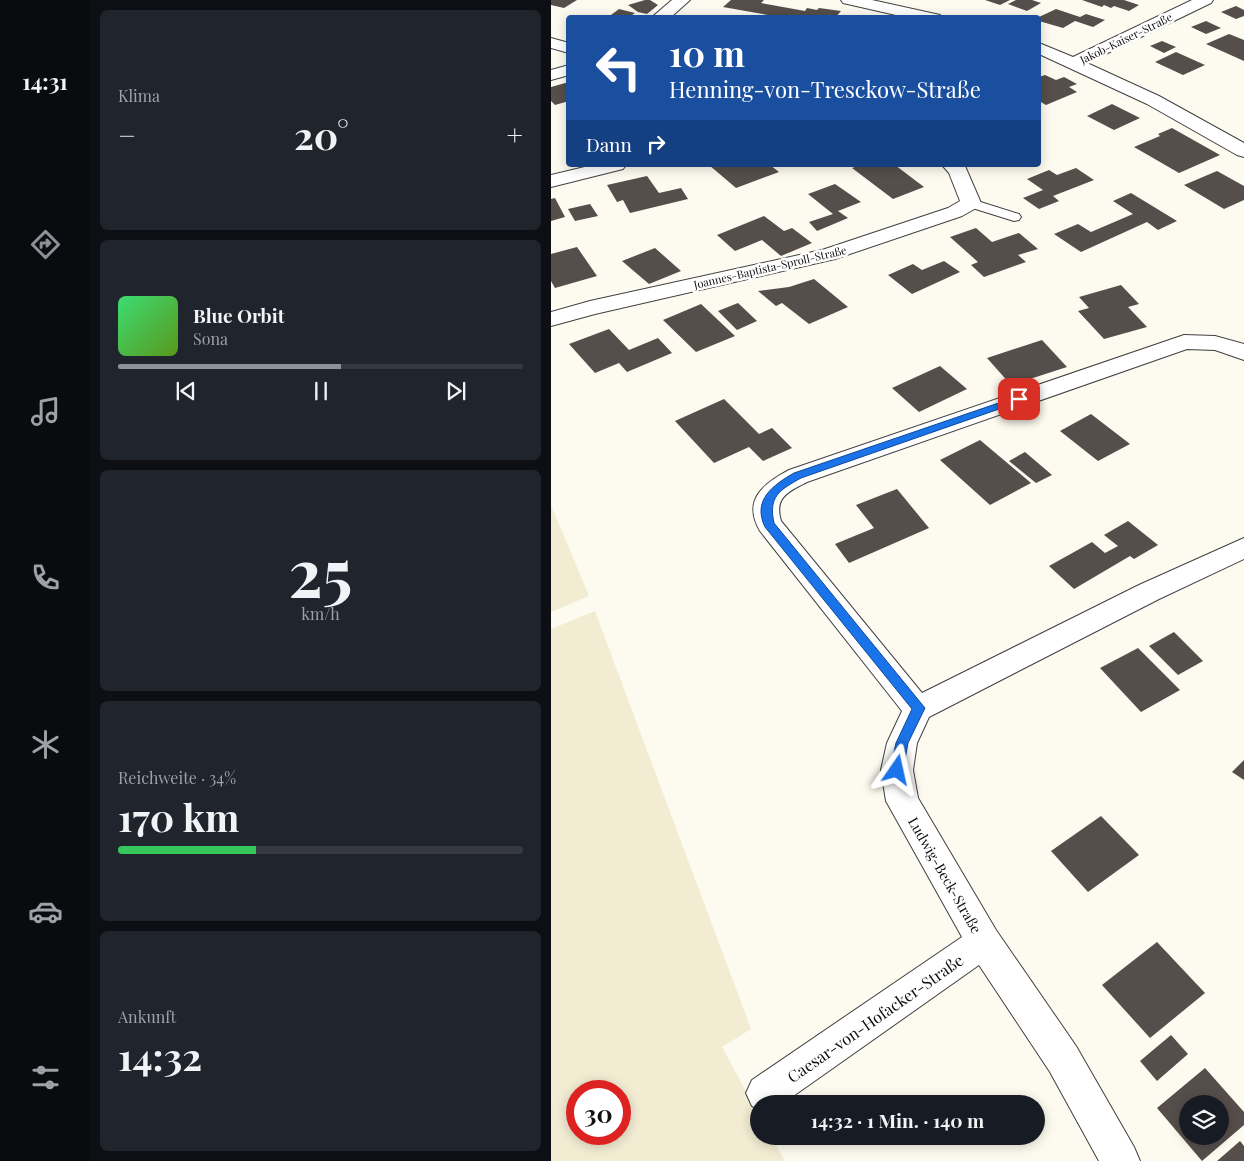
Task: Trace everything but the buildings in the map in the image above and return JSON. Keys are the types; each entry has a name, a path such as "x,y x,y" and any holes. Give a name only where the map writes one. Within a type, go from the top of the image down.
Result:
{"street":[{"path":"663,15 682,0"},
{"path":"849,0 921,15"},
{"path":"1163,0 1185,8"},
{"name":"Jakob-Kaiser-Straße","path":"1074,63 1205,0"},
{"path":"869,15 879,5"},
{"path":"551,43 566,47"},
{"path":"1041,49 1153,100 1244,151"},
{"path":"551,75 566,71"},
{"path":"551,182 608,167"},
{"path":"954,167 958,170 971,203"},
{"name":"Joannes-Baptista-Sproll-Straße","path":"551,319 590,308 828,255 955,212 971,203"},
{"path":"1244,353 1221,342 1200,340 1184,342 798,476 780,485 769,498 765,509 769,524 919,708 1149,592 1244,548"},
{"name":"Ludwig-Beck-Straße","path":"919,708 902,743 897,770 902,801 984,942 1063,1059 1119,1161"},
{"name":"Caesar-von-Hofacker-Straße","path":"765,1093 984,942"}],"lane":[{"path":"971,203 1014,217"}],"shaded area":[{"path":"551,505 589,596 551,612"},
{"path":"595,611 751,1029 722,1047 750,1099 750,1145 776,1145 785,1161 551,1161 551,629"}],"route":[{"path":"897,770 902,743 919,708 769,524 765,509 769,498 780,485 798,476 1019,399"}]}
